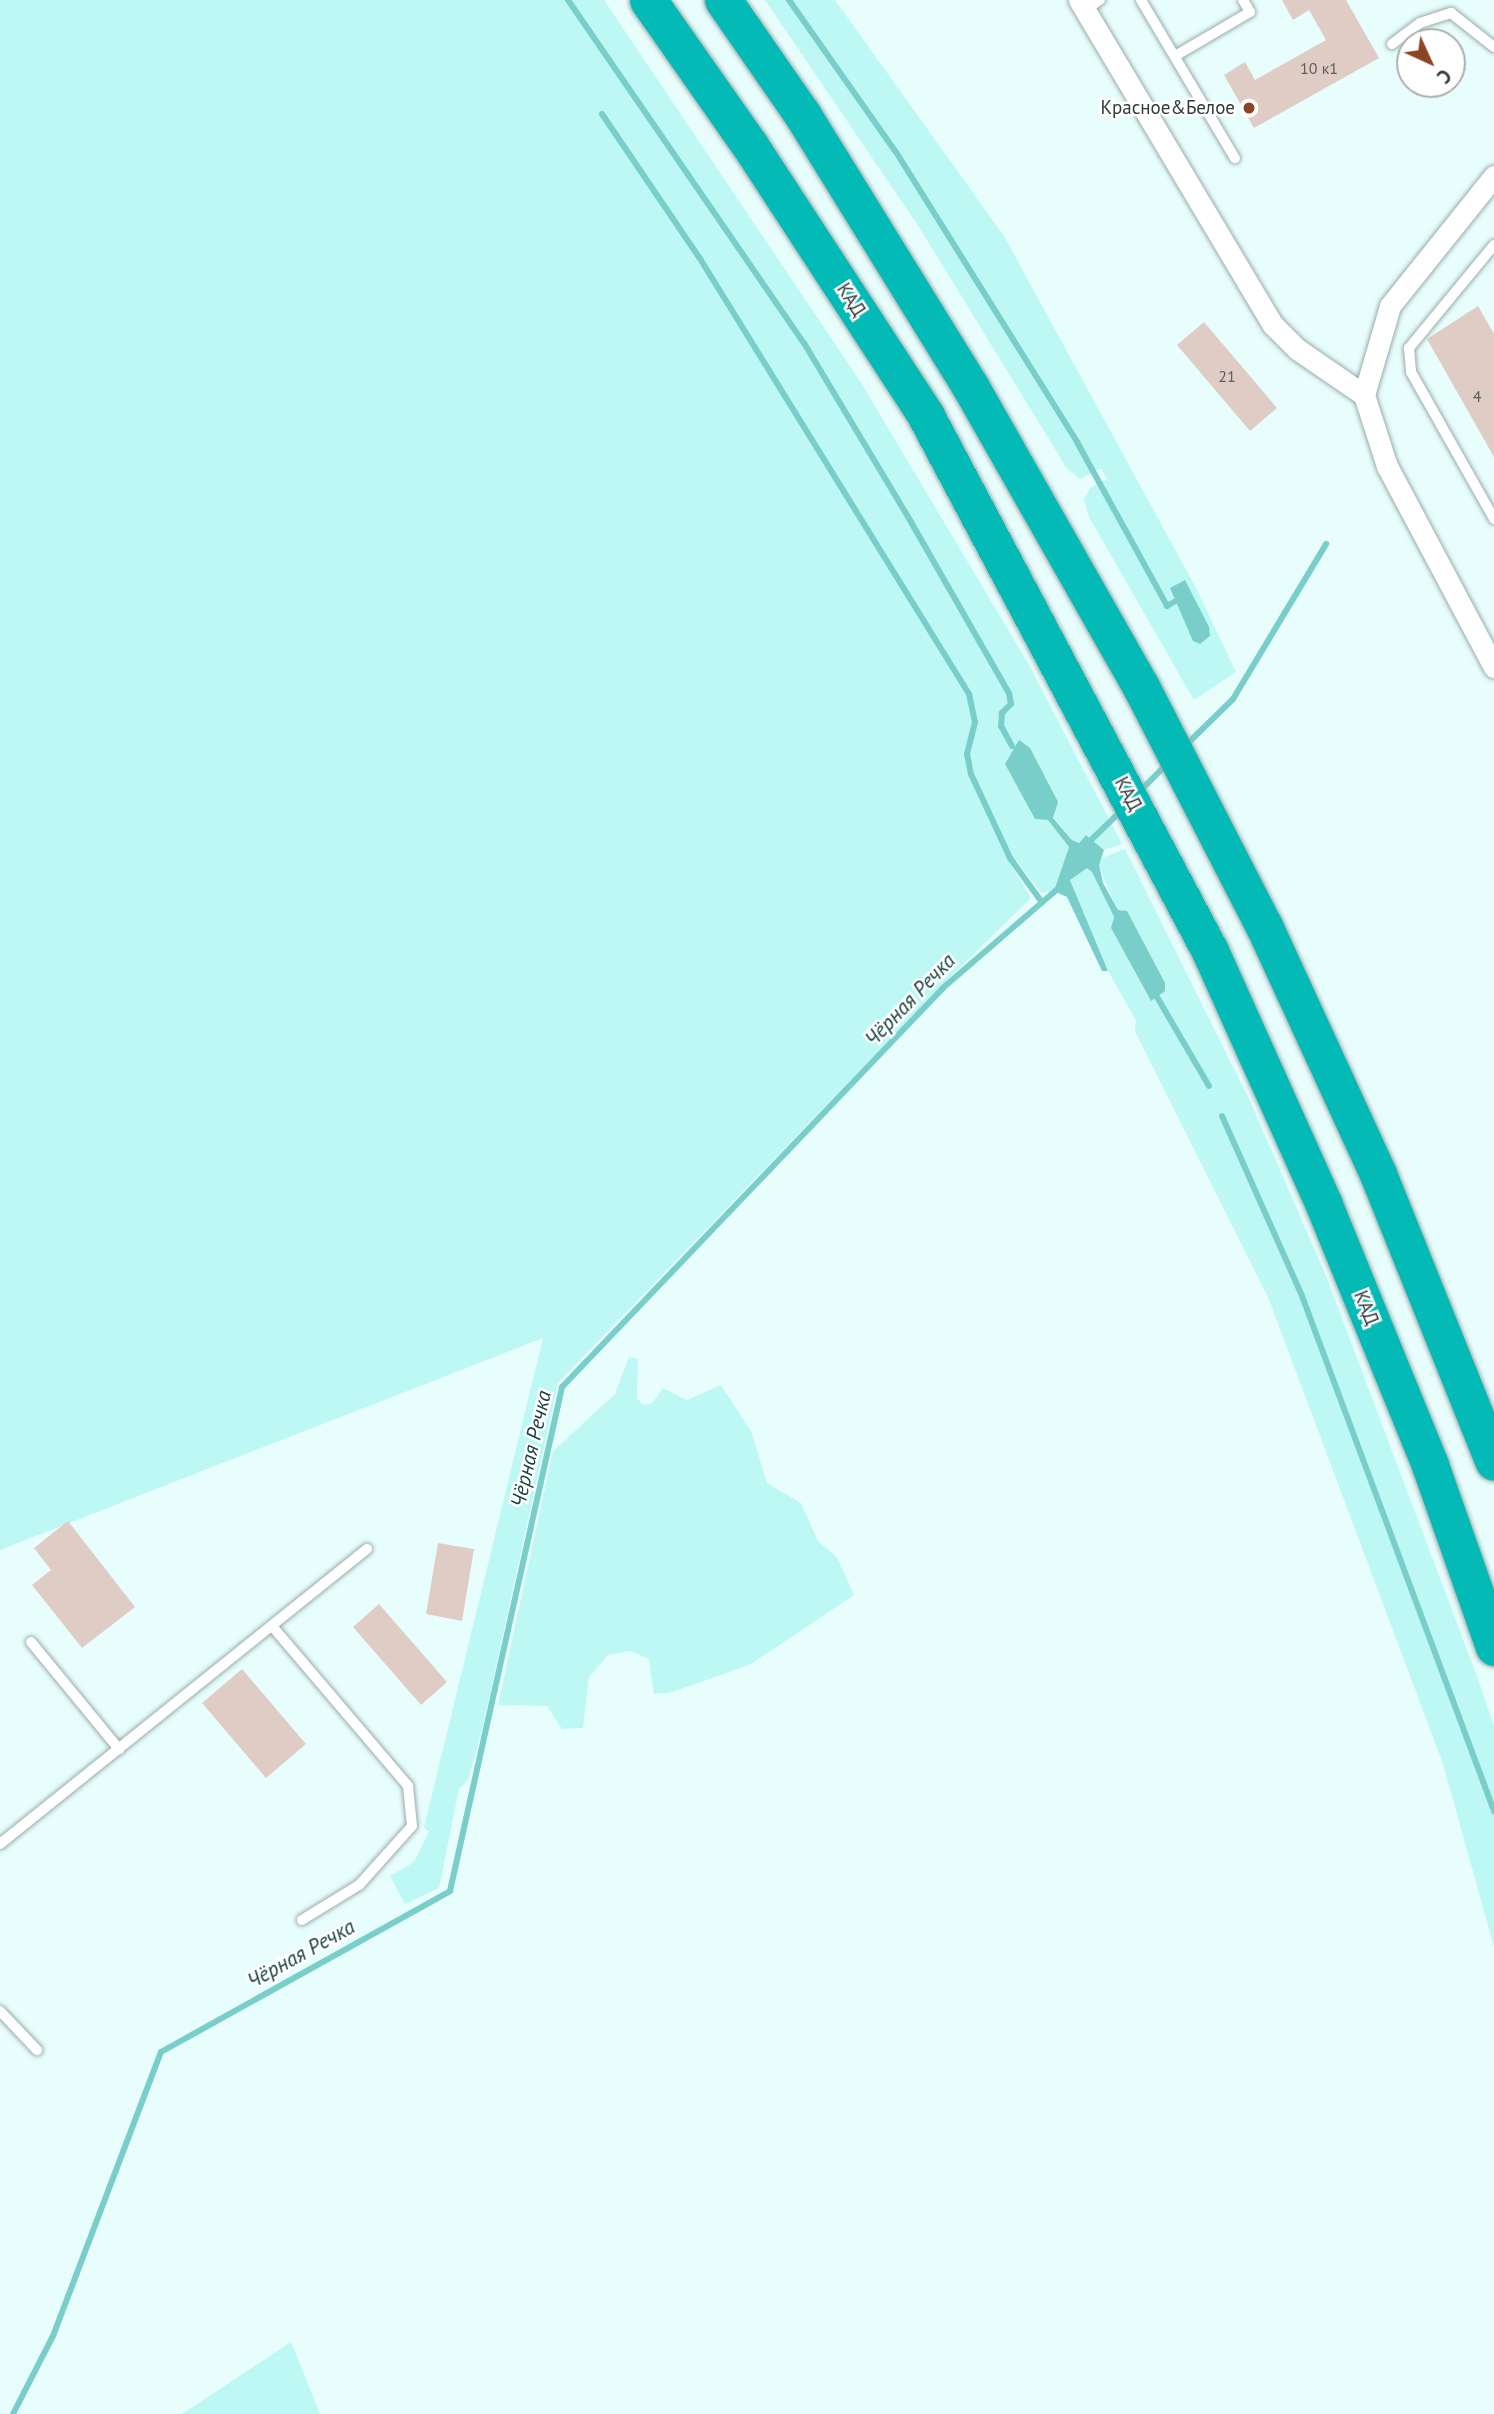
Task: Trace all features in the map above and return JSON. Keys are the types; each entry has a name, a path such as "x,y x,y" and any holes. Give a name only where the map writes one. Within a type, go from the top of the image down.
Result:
{"highway":[{"name":"КАД","path":"648,0 749,144 926,416 1210,951 1334,1229 1430,1465 1494,1647"},
{"path":"723,0 802,114 970,386 1141,687 1264,926 1373,1162 1494,1462"}],"street":[{"path":"1088,3 1273,325 1297,349 1364,395"},
{"path":"1494,176 1390,306 1364,395 1387,466 1494,667"}],"lane":[{"path":"1141,0 1235,158"},
{"path":"1175,57 1250,12 1242,0"},
{"path":"1392,44 1420,23 1451,13 1494,47"},
{"path":"1494,245 1409,348 1411,372 1494,519"},
{"path":"0,1844 367,1549"},
{"path":"272,1626 408,1786 411,1813 412,1826 359,1885 302,1920"},
{"path":"31,1642 119,1749"},
{"path":"0,2011 37,2050"}],"shaded area":[{"path":"0,0 604,0 860,381 1028,663 1122,844 1104,850 1087,835 1078,843 1072,839 1053,817 1056,814 1006,764 1035,819 1048,819 1069,847 1054,891 1041,893 1017,861 1011,865 1031,898 946,981 558,1383 482,1730 468,1780 459,1789 439,1888 405,1904 390,1876 414,1862 429,1832 424,1827 543,1338 0,1550"},
{"path":"765,0 835,0 1004,236 1195,586 1236,672 1194,700 1089,517 1084,500 1090,488 1107,479 1101,468 1080,479 1066,467 919,227"},
{"path":"1185,580 1209,627 1210,636 1200,644 1193,641 1170,588"},
{"path":"1019,740 1030,748 1058,802 1053,818 1072,840 1079,843 1086,835 1104,850 1099,865 1103,883 1118,910 1127,911 1165,983 1165,991 1151,1001 1111,928 1114,917 1092,872 1087,868 1070,880 1108,971 1102,971 1067,897 1054,891 1069,847 1048,820 1035,819 1005,764"},
{"path":"1125,849 1250,1101 1326,1276 1494,1726 1494,1947 1443,1764 1268,1297 1135,1031 1136,1020 1108,971 1070,879 1087,867 1092,872 1114,917 1111,928 1151,1001 1127,911 1118,911 1098,865 1102,858"},
{"path":"629,1357 638,1359 637,1398 643,1405 652,1403 663,1388 687,1400 721,1385 752,1433 767,1483 801,1503 818,1541 837,1557 854,1595 751,1664 673,1692 654,1694 649,1659 630,1651 608,1655 589,1677 583,1728 562,1729 547,1706 498,1705 553,1451 615,1394"},
{"path":"291,2342 320,2414 182,2414"}],"building":[{"path":"1282,0 1346,0 1379,58 1254,128 1224,75 1245,62 1255,80 1326,40 1309,10 1293,20"},
{"path":"1478,306 1494,334 1494,457 1427,339"},
{"path":"1204,322 1277,408 1250,431 1177,345"},
{"path":"68,1521 135,1607 82,1648 32,1585 51,1570 34,1548"},
{"path":"438,1543 474,1549 462,1621 426,1614"},
{"path":"379,1604 447,1682 421,1705 353,1627"},
{"path":"242,1669 306,1744 266,1778 202,1703"}],"waterway":[{"path":"568,0 804,343 911,522 1009,693 1011,704 1002,713 1001,726 1012,746"},
{"path":"789,0 896,152 1077,442 1167,606 1174,602"},
{"path":"602,114 699,257 969,694 975,722 967,754 971,774 1010,858 1041,901"},
{"name":"Чёрная Речка","path":"1186,745 1233,699 1326,544"},
{"name":"Чёрная Речка","path":"1139,792 1166,765"},
{"name":"Чёрная Речка","path":"1087,844 1122,810"},
{"name":"Чёрная Речка","path":"13,2414 53,2336 161,2052 450,1891 562,1387 944,987 1061,886"},
{"path":"1157,997 1209,1086"},
{"path":"1222,1116 1302,1296 1494,1811"}],"place":[{"name":"Красное&Белое","path":"1249,108"}]}
